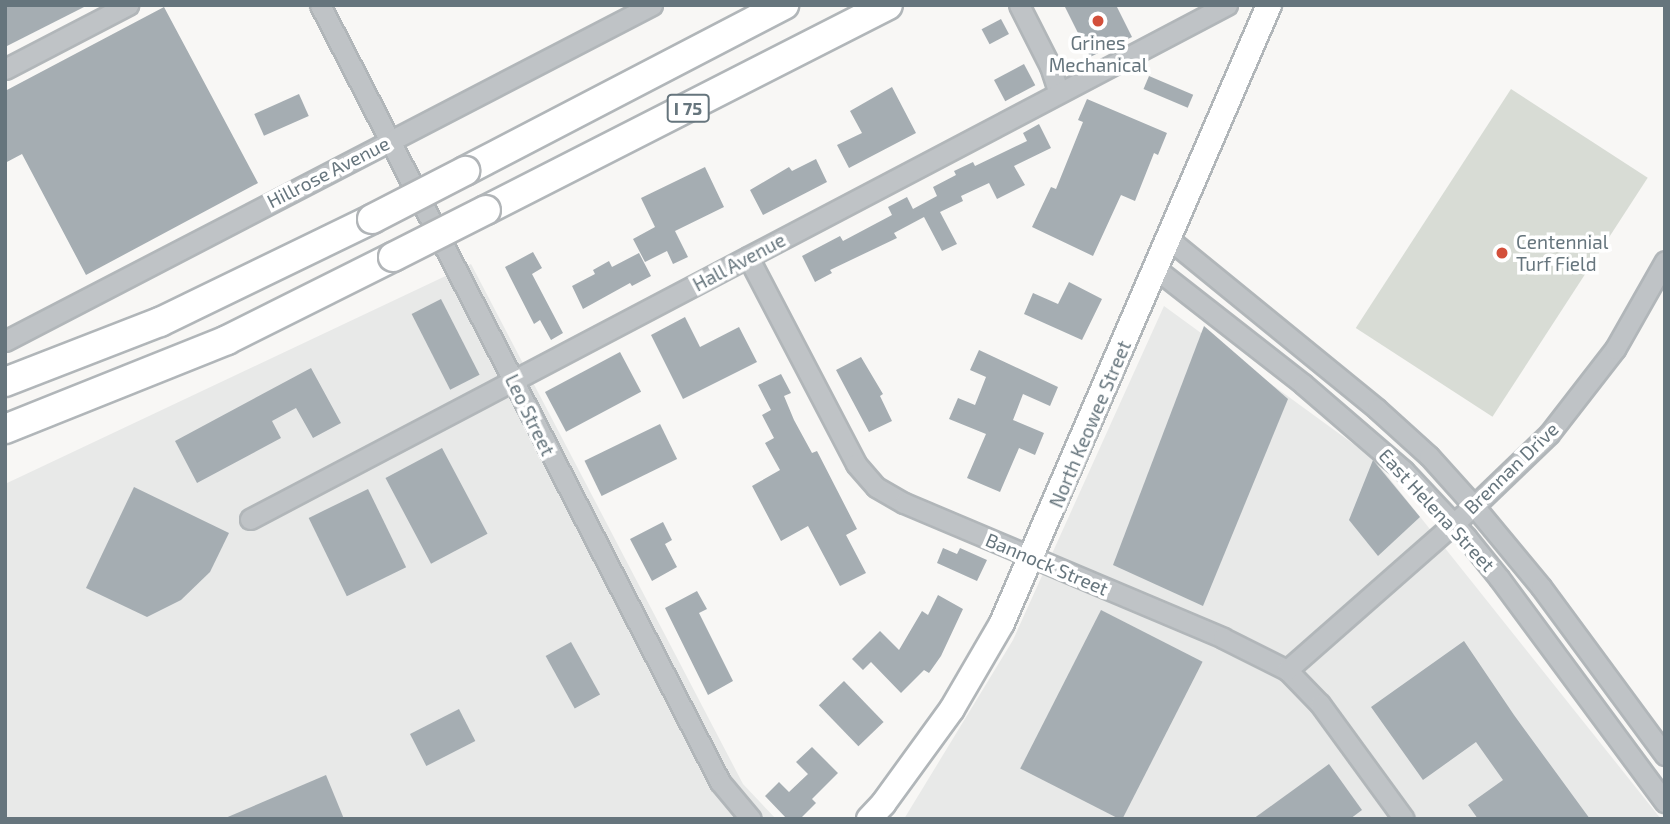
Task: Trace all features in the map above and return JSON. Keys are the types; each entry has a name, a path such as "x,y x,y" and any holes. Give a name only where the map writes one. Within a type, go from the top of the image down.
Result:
{"highway":[{"name":"I 75","path":"5,382 160,322 372,219 784,5"},
{"name":"I 75","path":"5,429 227,341 888,5"}],"main road":[{"name":"North Keowee Street","path":"869,819 930,740 975,673 1033,557 1269,5"}],"street":[{"path":"5,69 128,5"},
{"name":"Leo Street","path":"320,5 720,782 751,819"},
{"name":"Hillrose Avenue","path":"5,341 652,5"},
{"path":"1018,5 1059,93"},
{"name":"Hall Avenue","path":"250,519 1227,5"},
{"name":"East Helena Street","path":"1170,240 1377,409 1429,456 1541,587 1665,755"},
{"name":"Bannock Street","path":"748,257 866,477 882,492 1223,638 1287,670 1320,704 1404,819"},
{"name":"Brennan Drive","path":"1287,670 1474,506 1549,434 1615,349 1665,261"},
{"name":"East Helena Street","path":"1156,269 1360,430 1454,523 1665,802"},
{"path":"1574,679 1596,663"}],"shaded area":[{"name":"Centennial Turf Field","path":"1511,89 1648,178 1492,417 1356,328"},
{"path":"471,264 743,784 776,819 5,819 5,484"},
{"path":"1164,306 1374,459 1661,819 904,819 1013,640"}],"building":[{"path":"5,5 88,5 5,47"},
{"name":"Grines Mechanical","path":"1064,5 1116,5 1132,37 1090,57"},
{"path":"164,7 258,183 86,275 22,154 5,163 5,91"},
{"path":"1001,19 1009,34 990,44 982,29"},
{"path":"1024,64 1035,85 1005,101 994,80"},
{"path":"1149,76 1193,95 1188,108 1144,89"},
{"path":"892,87 916,133 849,168 837,145 862,133 850,111"},
{"path":"299,94 309,116 264,136 254,114"},
{"path":"1087,99 1167,133 1158,155 1154,153 1135,201 1121,195 1093,256 1032,227 1051,187 1056,189 1083,122 1078,120"},
{"path":"1039,124 1051,148 1014,166 1025,185 997,199 989,183 961,196 963,201 940,212 957,244 942,251 924,217 894,233 897,238 830,270 832,273 815,282 802,256 840,236 843,241 892,215 888,207 907,197 913,209 937,196 933,187 956,175 954,171 973,162 975,166 1027,141 1023,133"},
{"path":"816,159 827,182 763,215 750,190 789,167 792,171"},
{"path":"705,167 724,207 675,231 688,257 673,264 667,251 645,262 633,239 655,227 641,198"},
{"path":"533,252 542,268 532,274 563,333 551,340 540,320 534,324 505,267"},
{"path":"639,253 651,276 632,286 630,283 583,309 572,286 595,274 593,270 609,261 612,267"},
{"path":"1069,282 1102,299 1082,340 1024,314 1033,293 1058,304"},
{"path":"441,299 480,375 450,390 412,314"},
{"path":"685,317 700,347 739,327 757,362 683,399 651,335"},
{"path":"1204,326 1288,399 1203,606 1113,565"},
{"path":"979,350 1058,387 1050,406 1023,394 1013,420 1044,433 1035,455 1019,448 1000,492 967,478 986,434 949,419 958,398 975,405 986,377 970,370"},
{"path":"620,352 641,392 566,432 545,392"},
{"path":"861,357 883,394 880,396 892,421 869,432 836,370"},
{"path":"311,368 341,423 313,438 296,408 272,421 281,438 197,483 175,441"},
{"path":"781,374 791,393 784,396 794,420 812,453 817,451 857,529 846,535 866,573 840,586 808,526 781,541 752,486 780,470 765,443 774,438 762,415 771,410 758,385"},
{"path":"660,424 677,459 602,496 585,461"},
{"path":"442,448 488,534 431,564 385,478"},
{"path":"1373,460 1420,517 1378,556 1349,520"},
{"path":"134,487 229,533 210,572 181,600 147,617 86,588"},
{"path":"368,489 406,567 347,596 309,518"},
{"path":"663,522 672,540 665,544 677,567 652,581 630,539"},
{"path":"943,548 957,554 960,548 987,560 977,581 937,563"},
{"path":"697,591 707,609 699,613 733,681 708,695 665,608"},
{"path":"938,595 963,609 941,656 929,673 924,670 901,693 871,662 863,670 852,659 880,631 899,650 922,611 928,615"},
{"path":"1101,610 1203,662 1122,819 1020,769"},
{"path":"1464,641 1590,819 1478,819 1468,805 1503,780 1476,742 1423,780 1371,707"},
{"path":"571,642 600,694 575,709 546,656"},
{"path":"844,681 884,722 858,746 819,705"},
{"path":"459,709 475,741 426,766 410,734"},
{"path":"812,747 838,773 812,799 816,803 800,819 787,819 765,796 779,782 789,792 808,774 796,762"},
{"path":"1329,764 1362,810 1350,819 1253,819"},
{"path":"326,775 344,819 223,819"}],"place":[{"name":"Grines Mechanical","path":"1098,21"},
{"name":"Centennial Turf Field","path":"1502,253"}]}
